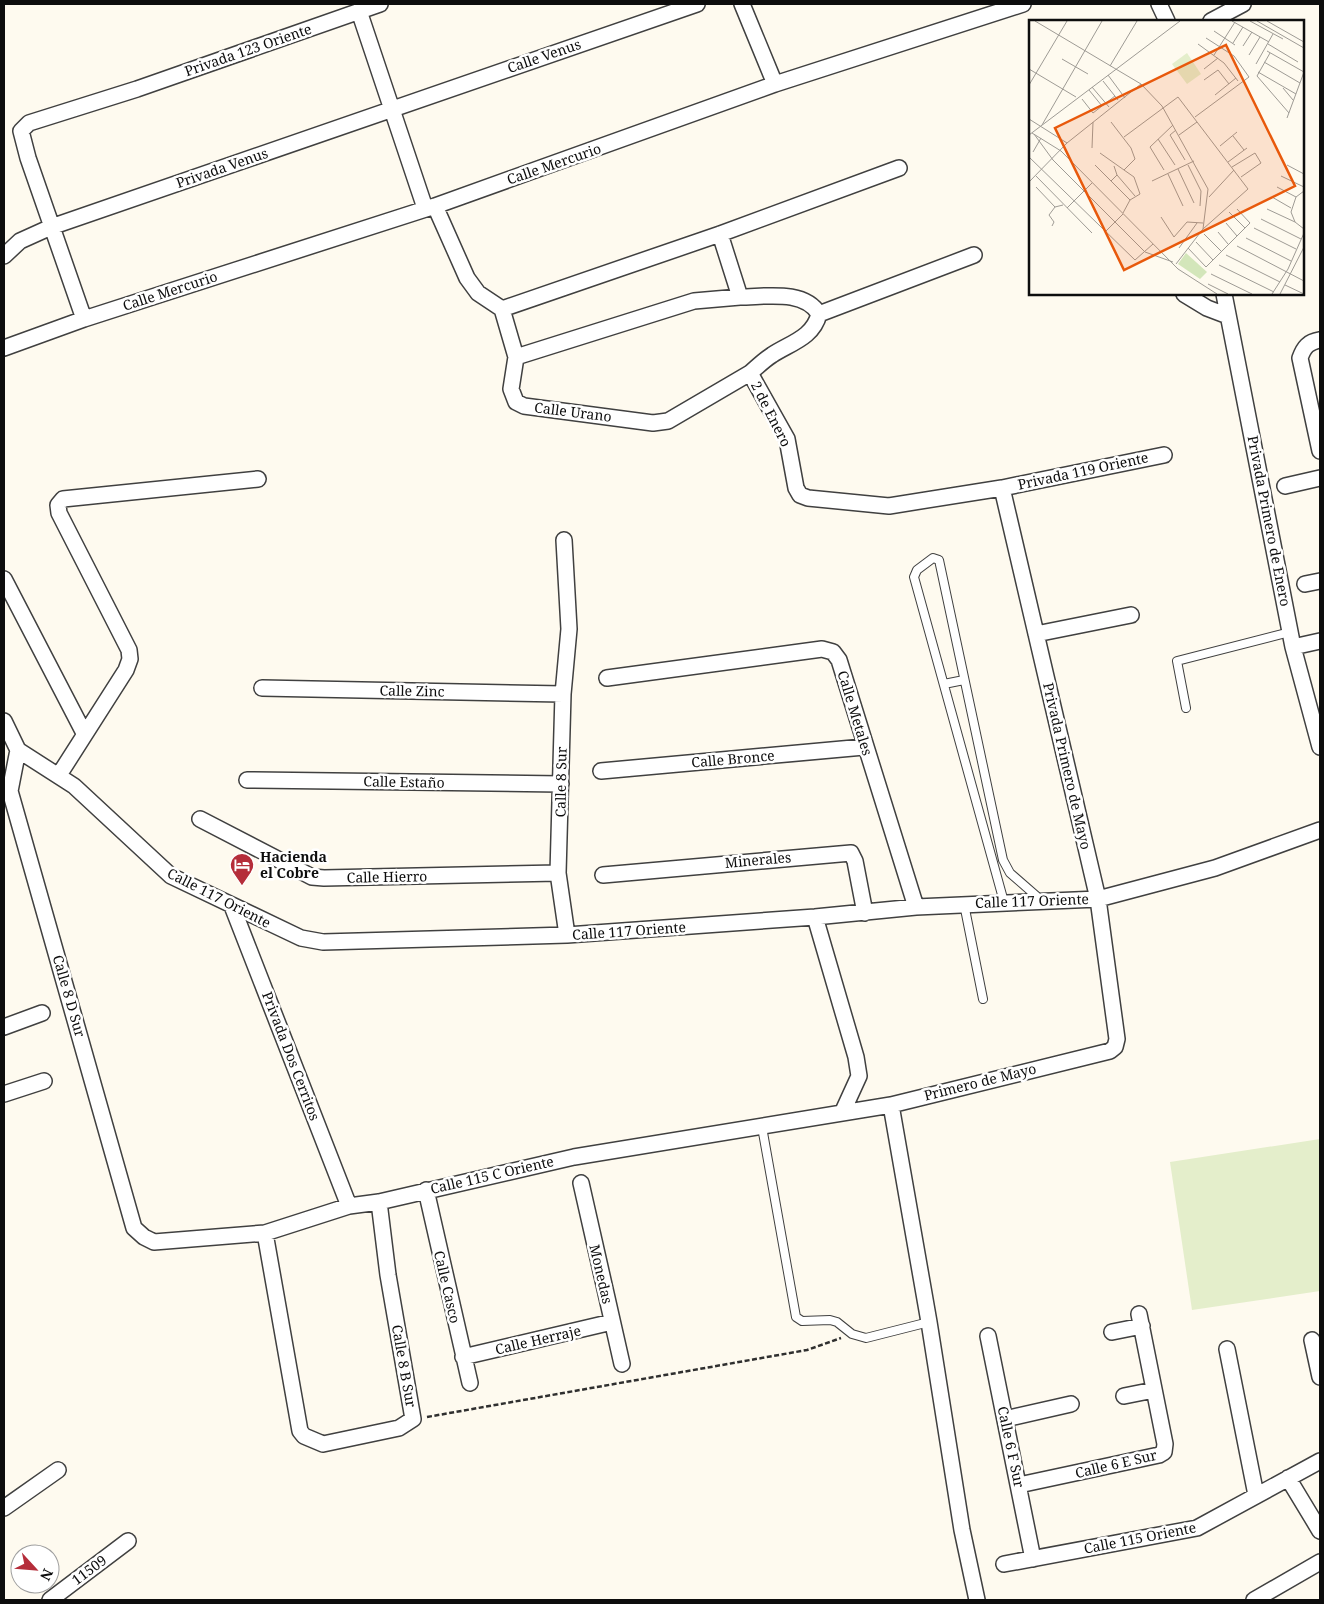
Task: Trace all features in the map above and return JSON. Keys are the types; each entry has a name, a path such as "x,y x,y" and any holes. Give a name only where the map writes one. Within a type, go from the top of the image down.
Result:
{"street":[{"name":"Privada 123 Oriente","path":"51,227 20,131 29,123 137,89 380,4"},
{"name":"Calle Venus","path":"392,109 697,4"},
{"path":"742,4 775,84"},
{"name":"Calle Mercurio","path":"4,348 84,319 430,207 775,84 1023,4"},
{"path":"1160,4 1167,20"},
{"path":"1213,20 1243,4"},
{"path":"359,11 392,109 430,207 467,278 478,293 502,309 720,234 899,168"},
{"name":"Privada Venus","path":"4,256 20,241 51,227 392,109"},
{"path":"51,227 84,319"},
{"path":"720,234 740,297"},
{"path":"516,358 694,302 740,297 803,299 814,305 819,314 974,255"},
{"path":"1186,295 1207,308 1228,316"},
{"name":"Privada Primero de Enero","path":"1224,295 1292,639 1320,747"},
{"name":"Calle Urano","path":"502,309 516,358 511,389 516,402 524,406 653,423 668,421 750,373"},
{"name":"2 de Enero","path":"819,314 816,324 806,335 771,356 750,373 787,439 796,488 800,495 808,498 889,506 1002,488"},
{"path":"1320,340 1312,342 1304,348 1300,358 1320,446"},
{"name":"Privada 119 Oriente","path":"1002,488 1164,455"},
{"path":"1285,486 1320,478"},
{"path":"59,775 84,733 126,670 130,659 129,650 58,513 58,505 63,499 258,479"},
{"name":"Privada Primero de Mayo","path":"1002,488 1098,899 1117,1039 1115,1047"},
{"name":"Calle 8 Sur","path":"564,540 570,629 563,694 558,873 567,935"},
{"path":"4,579 84,733"},
{"path":"1305,584 1320,581"},
{"path":"1036,634 1130,615"},
{"path":"1292,639 1320,641"},
{"name":"Calle Metales","path":"607,678 822,649 833,652 839,660 864,746 916,907"},
{"name":"Calle Zinc","path":"262,688 563,694"},
{"name":"Calle 117 Oriente","path":"4,721 18,750 74,786 170,876 300,938 323,942 567,935 865,913 916,907 1041,900 1098,899 1215,868 1320,830"},
{"name":"Calle Bronce","path":"601,771 864,746"},
{"name":"Calle 8 D Sur","path":"18,750 10,791 134,1228 144,1238"},
{"name":"Calle Estaño","path":"247,780 561,784"},
{"name":"Calle Hierro","path":"200,819 312,876 333,878 558,873"},
{"name":"Minerales","path":"603,875 850,853 855,861 865,913"},
{"name":"Privada Dos Cerritos","path":"232,906 349,1206"},
{"path":"815,917 856,1057 859,1076 843,1111"},
{"path":"4,1026 42,1013"},
{"name":"Primero de Mayo","path":"843,1111 890,1105 1110,1050 1115,1047"},
{"path":"4,1094 44,1081"},
{"path":"890,1105 929,1322 962,1530 977,1600"},
{"name":"Calle 115 C Oriente","path":"144,1238 154,1242 265,1233 349,1206 379,1202 574,1157 762,1127 843,1111"},
{"name":"Monedas","path":"581,1183 622,1364"},
{"name":"Calle Casco","path":"426,1190 470,1384"},
{"name":"Calle 8 B Sur","path":"265,1233 300,1431 304,1436 323,1444 399,1428 412,1419 388,1275 379,1202"},
{"name":"Calle 6 E Sur","path":"1019,1485 1159,1455 1164,1452 1165,1444 1140,1320 1112,1332"},
{"name":"Calle Herraje","path":"463,1357 612,1322"},
{"name":"Calle 6 F Sur","path":"988,1336 1033,1558"},
{"path":"1312,1340 1320,1377"},
{"path":"1227,1349 1256,1496"},
{"path":"1124,1396 1154,1390"},
{"path":"1005,1419 1071,1404"},
{"name":"Calle 115 Oriente","path":"1004,1564 1197,1528 1320,1460"},
{"path":"4,1508 58,1470"},
{"path":"1288,1478 1320,1531"},
{"name":"11509","path":"50,1600 128,1540"},
{"path":"1254,1600 1320,1562"}],"lane":[{"path":"1004,902 914,577 917,570 937,557 1005,867 1041,900"},
{"path":"1186,708 1177,661 1292,639"},
{"path":"944,684 964,680"},
{"path":"972,784 986,781"},
{"path":"964,904 983,1000"},
{"path":"762,1127 796,1317 802,1321 830,1320 837,1322 852,1334 866,1338 929,1322"}],"path":[{"path":"412,1419 807,1350 852,1334"}],"green space":[{"path":"1320,1139 1320,1291 1192,1310 1170,1162"}],"place":[{"name":"Hacienda el Cobre","path":"242,886"}]}
